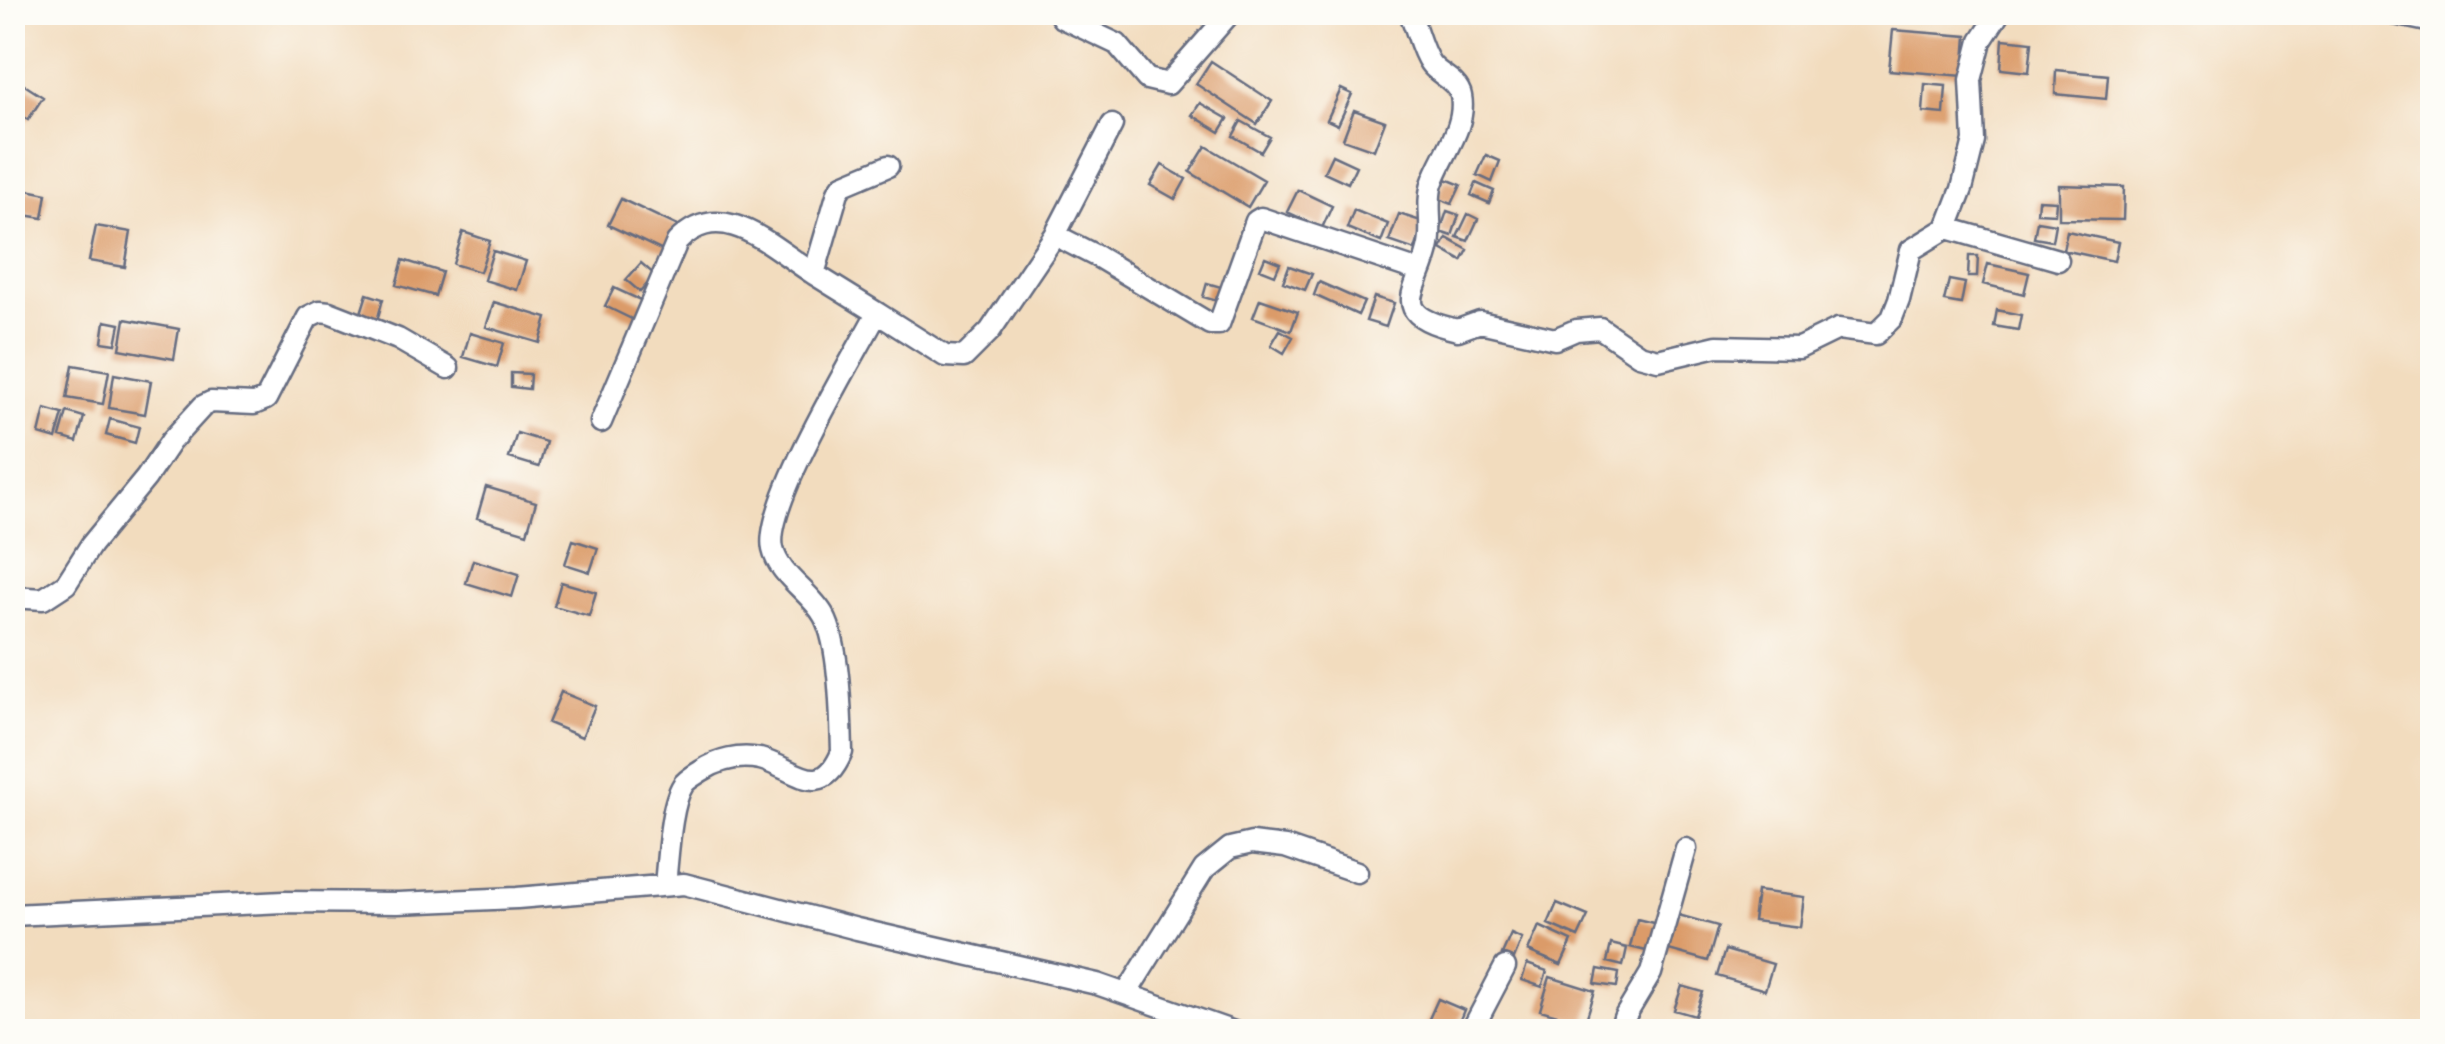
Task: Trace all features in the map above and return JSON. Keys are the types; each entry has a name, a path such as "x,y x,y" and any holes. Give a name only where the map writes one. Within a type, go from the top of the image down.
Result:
{"street":[{"path":"1058,12 1117,44 1148,79 1168,84 1232,12"},
{"path":"1409,12 1429,62 1457,86 1461,96 1456,131 1433,180 1428,209 1430,242 1412,293 1414,309 1449,328 1462,330 1480,322 1555,339 1576,330 1600,328 1639,355 1668,360 1717,346 1799,348 1838,329 1876,334 1892,318 1911,250 1947,228 1971,164 1971,80 1977,54 2000,12"},
{"path":"2385,12 2432,22"},
{"path":"601,422 676,242 689,229 720,220 736,224 945,356 964,356 990,331 1055,235 1112,125"},
{"path":"814,274 838,192 843,186 888,166"},
{"path":"1055,235 1214,324 1222,321 1260,218 1418,271"},
{"path":"1947,228 2058,260"},
{"path":"12,597 43,599 66,584 171,441 203,406 211,402 254,404 266,399 308,317 320,311 329,312 398,339 448,368"},
{"path":"665,884 677,800 684,783 711,764 731,758 759,759 808,780 818,780 836,767 842,752 830,629 808,594 782,568 773,548 774,524 804,451 877,313"},
{"path":"1126,994 1204,869 1230,848 1252,842 1285,847 1356,872"},
{"path":"1620,1032 1651,973 1686,849"},
{"path":"12,915 283,902 498,899 684,884 857,929 1098,984 1234,1032"},
{"path":"1472,1032 1505,967"}],"building":[{"path":"1893,30 1967,36 1964,76 1889,70"},
{"path":"2003,39 2032,42 2029,72 2001,69"},
{"path":"1211,61 1272,101 1257,124 1196,84"},
{"path":"2056,70 2108,75 2106,99 2055,94"},
{"path":"12,77 43,97 28,120 12,110"},
{"path":"1925,84 1946,86 1944,114 1923,112"},
{"path":"1341,89 1352,94 1338,125 1327,120"},
{"path":"1200,103 1228,119 1220,132 1192,115"},
{"path":"1354,110 1385,121 1374,150 1343,139"},
{"path":"1241,121 1270,137 1261,152 1233,136"},
{"path":"1206,146 1264,180 1248,207 1190,172"},
{"path":"1332,155 1356,166 1348,183 1324,172"},
{"path":"1486,155 1500,161 1492,182 1477,175"},
{"path":"1162,165 1186,179 1175,199 1150,185"},
{"path":"1446,179 1461,185 1452,204 1437,198"},
{"path":"1476,183 1494,191 1489,203 1471,195"},
{"path":"2059,185 2124,187 2123,220 2059,219"},
{"path":"12,187 47,194 43,218 12,213"},
{"path":"1298,190 1332,206 1322,228 1287,212"},
{"path":"621,199 678,226 665,252 608,225"},
{"path":"2038,200 2056,201 2055,214 2037,213"},
{"path":"1354,210 1388,224 1381,242 1347,228"},
{"path":"1447,211 1459,215 1452,236 1440,232"},
{"path":"1399,214 1424,222 1415,250 1389,241"},
{"path":"1468,214 1478,219 1468,241 1457,237"},
{"path":"2037,221 2055,224 2052,241 2034,238"},
{"path":"96,226 131,232 125,267 89,261"},
{"path":"2067,231 2118,242 2114,261 2063,250"},
{"path":"463,232 490,241 480,272 453,264"},
{"path":"1447,238 1468,250 1462,261 1441,249"},
{"path":"493,251 526,261 517,290 484,280"},
{"path":"1969,256 1978,256 1977,277 1968,277"},
{"path":"1265,257 1280,263 1275,275 1260,269"},
{"path":"403,260 442,272 435,296 396,285"},
{"path":"641,263 655,275 640,292 626,280"},
{"path":"1988,264 2029,273 2024,294 1983,284"},
{"path":"1289,266 1312,274 1305,290 1283,282"},
{"path":"1949,280 1965,283 1961,304 1944,301"},
{"path":"1319,282 1364,302 1358,315 1314,295"},
{"path":"1207,283 1228,289 1224,303 1203,297"},
{"path":"614,288 647,303 638,322 605,306"},
{"path":"367,294 383,299 377,321 360,316"},
{"path":"1374,297 1394,303 1386,327 1366,321"},
{"path":"1260,299 1298,312 1291,331 1253,317"},
{"path":"494,302 547,318 540,343 486,327"},
{"path":"1997,310 2021,315 2018,330 1994,326"},
{"path":"125,319 179,329 174,359 120,349"},
{"path":"105,321 120,324 116,344 102,342"},
{"path":"1280,330 1293,337 1284,353 1271,345"},
{"path":"470,333 504,343 497,367 463,357"},
{"path":"73,365 109,371 103,404 67,398"},
{"path":"511,373 530,374 529,389 511,387"},
{"path":"114,374 151,381 145,414 109,408"},
{"path":"45,409 63,414 56,439 39,434"},
{"path":"67,412 84,417 77,442 60,437"},
{"path":"110,419 139,427 135,443 106,435"},
{"path":"517,433 546,442 539,467 509,458"},
{"path":"486,487 536,502 527,533 477,518"},
{"path":"573,540 598,548 590,572 565,564"},
{"path":"473,560 519,574 512,597 466,583"},
{"path":"561,582 596,592 589,616 554,606"},
{"path":"561,692 595,706 582,737 548,723"},
{"path":"1757,891 1804,897 1800,927 1753,921"},
{"path":"1557,903 1588,916 1578,937 1548,924"},
{"path":"1675,914 1718,926 1708,961 1665,949"},
{"path":"1637,919 1661,925 1654,953 1630,947"},
{"path":"1539,926 1572,941 1561,965 1528,951"},
{"path":"1511,934 1522,939 1514,959 1502,954"},
{"path":"1611,944 1627,948 1623,966 1607,962"},
{"path":"1725,950 1773,964 1765,990 1717,976"},
{"path":"1527,964 1547,971 1542,987 1522,980"},
{"path":"1598,969 1619,973 1617,987 1595,984"},
{"path":"1550,977 1595,991 1585,1023 1540,1010"},
{"path":"1682,986 1703,992 1695,1016 1674,1010"},
{"path":"1438,999 1464,1010 1455,1032 1423,1032"}]}
